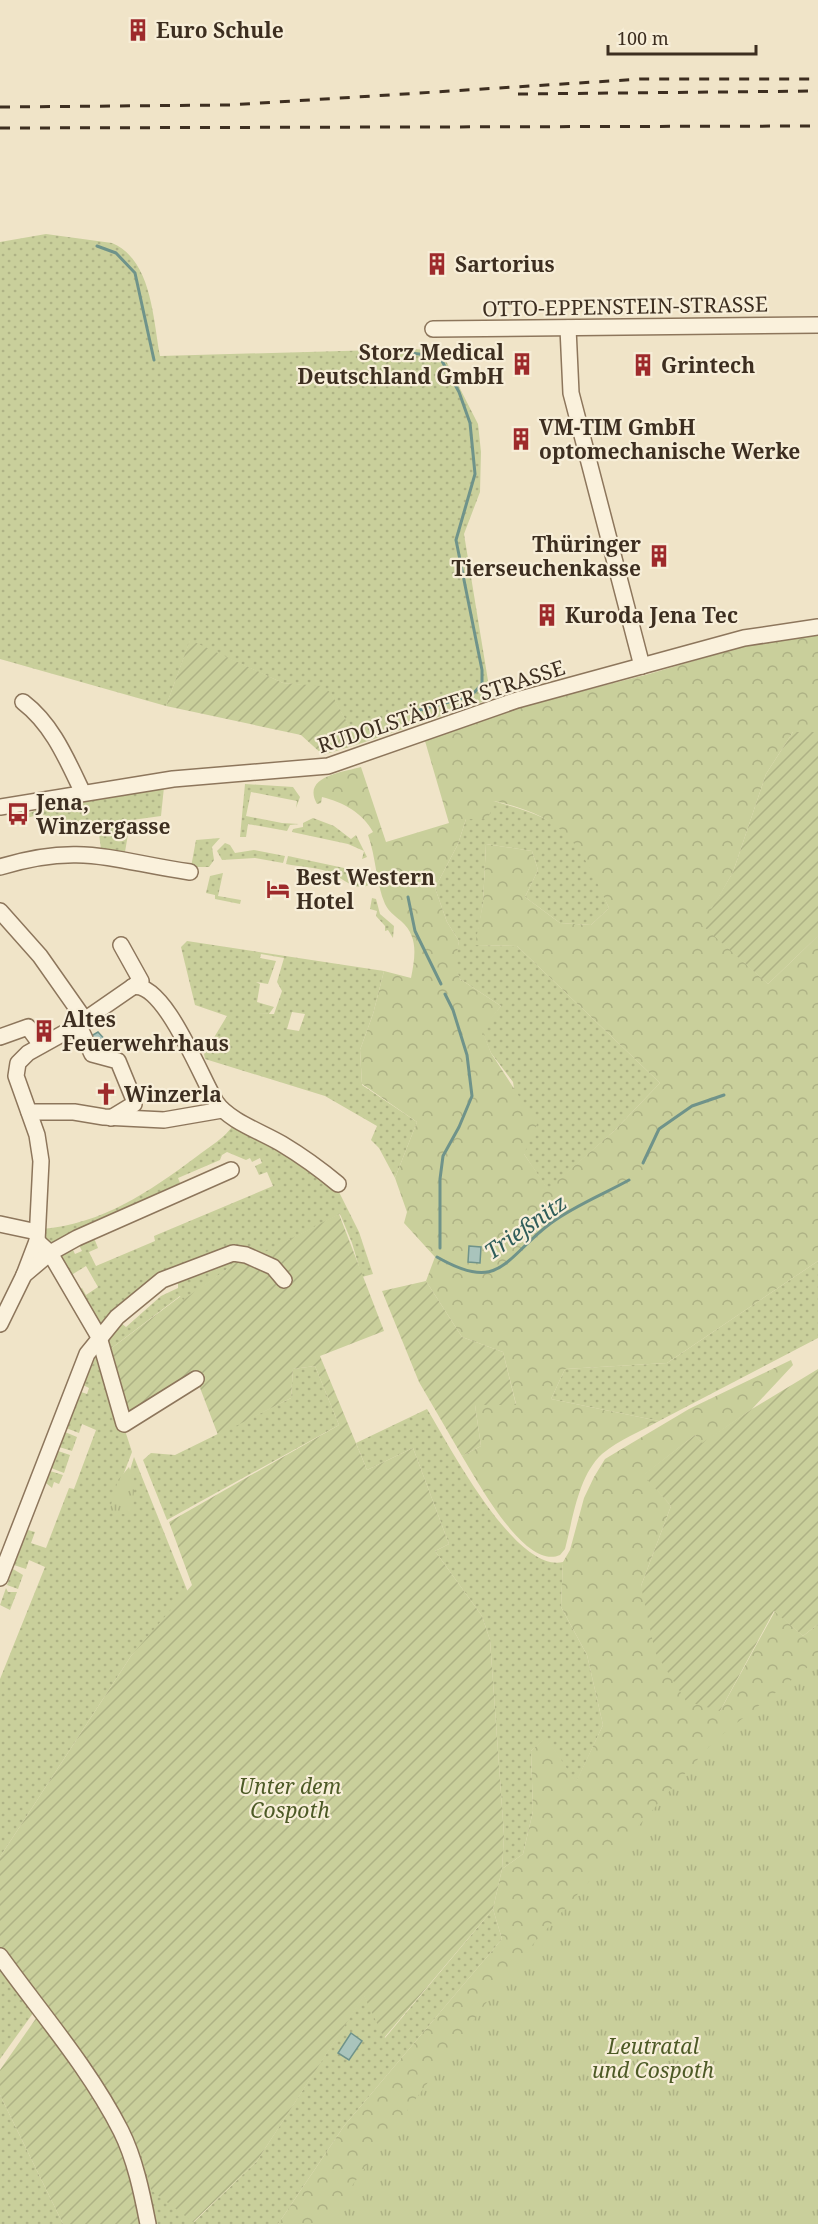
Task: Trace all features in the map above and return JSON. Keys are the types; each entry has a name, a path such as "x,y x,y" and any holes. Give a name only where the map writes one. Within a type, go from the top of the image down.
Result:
{"street":[{"name":"OTTO-EPPENSTEIN-STRASSE","path":"433,329 818,325"},
{"path":"568,328 568,367 574,404 642,666"},
{"name":"RUDOLSTÄDTER STRASSE","path":"0,807 173,779 328,766 517,700 744,638 818,627"},
{"path":"23,702 48,728 83,793"},
{"path":"0,867 52,855 81,853 190,872"},
{"path":"0,911 40,956 82,1022 92,1054 113,1058 120,1064 134,1104 111,1118"},
{"path":"0,1324 24,1275 37,1237 41,1161 37,1135 16,1069 22,1058 82,1022 141,981 122,945"},
{"path":"132,987 144,988 168,1016 183,1037 222,1110 302,1156 338,1184"},
{"path":"0,1037 28,1027 41,1045"},
{"path":"29,1112 79,1113 111,1118 169,1120 222,1110"},
{"path":"24,1275 50,1253 77,1238 231,1170"},
{"path":"0,1224 37,1237 50,1253 99,1337 124,1424 196,1379"},
{"path":"0,1578 67,1402 87,1354 99,1337 135,1302 162,1280 233,1253 246,1255 273,1267 284,1280"},
{"path":"0,1956 65,2044 122,2132 130,2151 148,2224"}],"green space":[{"path":"46,234 112,243 125,251 143,276 152,308 160,356 414,349 429,350 444,357 478,424 481,452 480,492 464,534 491,699 359,744 331,694 322,687 283,683 190,641 166,706 0,659 0,242"},
{"path":"818,633 818,732 793,732 766,774 733,872 703,925 768,984 818,936 818,1261 667,1363 565,1369 551,1399 659,1421 616,1444 594,1463 577,1499 565,1549 560,1555 546,1556 532,1550 503,1520 462,1456 481,1446 475,1405 516,1404 503,1352 462,1337 426,1281 435,1257 404,1223 407,1212 395,1178 417,1122 362,1084 360,1050 373,1014 384,971 411,978 413,941 407,927 385,904 368,835 373,832 369,825 352,809 337,802 322,797 321,803 317,804 314,795 315,787 319,781 327,777 361,767 386,842 449,823 425,741 508,710 649,674 744,646","holes":["494,801 539,815 568,836 589,867 609,908 591,925 560,923 525,897 538,870 532,851 486,844 483,903 475,945 517,946 660,1083 614,1131 548,1189 524,1154 537,1124 491,1053 482,1030 501,1006 460,979 455,965 459,941 447,922 435,888 458,844 466,819 488,819"]},
{"path":"190,640 283,683 322,686 331,693 359,744 323,755 301,735 166,706"},
{"path":"793,732 818,732 818,936 768,984 702,925 733,872 766,774"},
{"path":"245,784 293,787 300,797 296,808 297,801 251,792 246,816 299,824 290,825 287,831 248,824 246,837 240,837"},
{"path":"164,787 161,816 125,821 128,834 125,852 101,849 99,834 91,821 85,824 54,822 53,818 41,814 23,819 22,816 41,808"},
{"path":"494,801 544,818 568,834 583,853 609,908 591,925 560,923 525,897 538,870 532,851 486,844 483,903 476,945 517,946 660,1083 614,1131 548,1190 524,1154 513,1082 491,1053 481,1029 501,1006 460,979 454,965 459,941 447,922 435,888 458,844 466,819"},
{"path":"313,818 334,826 351,839 356,835 364,851 348,844 292,832 293,829 303,827 303,823"},
{"path":"220,838 212,847 214,860 209,867 191,867 196,840"},
{"path":"225,843 230,845 235,853 254,850 285,856 283,863 255,858 222,860 217,851"},
{"path":"288,856 344,868 364,881 371,874 372,883 366,886 355,886 329,872 286,864"},
{"path":"223,873 218,896 241,900 240,904 215,899 215,895 206,893 210,876"},
{"path":"372,898 376,899 380,914 394,926 393,938 388,930 385,931 385,926 376,916 377,911 370,909"},
{"path":"187,941 384,971 373,1014 360,1050 362,1085 417,1122 395,1178 379,1148 371,1140 377,1126 325,1096 205,1059 204,1054 227,1016 195,1005 181,947","holes":["261,954 284,958 277,982 282,991 274,1014 269,1014 274,1007 257,1002 260,984 256,982 268,984 276,961 260,958","292,1012 305,1014 299,1031 287,1029"]},
{"path":"234,1124 265,1140 338,1190 359,1232 373,1274 362,1277 340,1214 256,1257 210,1258 99,1329 78,1289 82,1288 86,1295 98,1287 86,1266 73,1274 74,1283 56,1259 72,1248 75,1254 82,1251 79,1245 94,1238 98,1248 89,1252 96,1266 155,1241 154,1236 273,1186 267,1172 259,1175 255,1166 262,1163 260,1158 252,1162 250,1158 246,1160 227,1152 220,1160 178,1178 180,1183 51,1247 44,1245 42,1229 85,1221 124,1204 178,1170 221,1138"},
{"name":"Unter dem Cospoth","path":"339,1214 384,1331 320,1356 367,1470 413,1448 449,1544 435,1551 482,1616 490,1640 504,1835 502,1869 493,1909 384,2038 364,1996 257,2161 193,2222 151,2190 140,2149 132,2151 0,1953 0,1857 131,1656 192,1585 169,1522 339,1425 315,1366 293,1369 291,1398 218,1435 197,1380 130,1425 109,1350 181,1296 183,1300 244,1257 251,1259"},
{"path":"244,1257 183,1301 180,1296 109,1350 105,1341 121,1323 126,1327 161,1296 178,1288 178,1276"},
{"path":"818,1261 818,1338 659,1421 551,1399 565,1369 667,1363"},
{"path":"426,1281 462,1337 503,1352 516,1405 475,1405 481,1446 462,1456 419,1382 382,1291"},
{"path":"99,1350 132,1452 122,1478 130,1470 134,1457 189,1595 131,1656 0,1857 0,1679 45,1567 29,1560 26,1569 14,1565 28,1530 35,1532 31,1543 46,1548 69,1488 74,1489 96,1430 82,1424 79,1433 66,1428 81,1392 87,1394 89,1388 83,1385"},
{"name":"Leutratal und Cospoth","path":"791,1360 793,1365 752,1409 702,1444 695,1435 644,1475 671,1506 641,1586 720,1711 775,1611 803,1636 818,1624 818,2102 679,2224 278,2224 344,2126 502,1939 493,1909 502,1869 523,1854 533,1811 531,1751 546,1737 576,1782 603,1725 587,1655 561,1607 563,1562 570,1550 584,1498 594,1477 605,1459 689,1409"},
{"path":"315,1366 339,1425 167,1520 143,1460 151,1453 175,1455 291,1398 293,1369"},
{"path":"818,1369 818,1624 803,1636 774,1611 720,1711 686,1701 655,1652 641,1586 671,1506 643,1475 695,1435 702,1443"},
{"path":"427,1409 467,1476 505,1528 525,1548 544,1560 563,1562 561,1607 587,1655 603,1725 576,1783 546,1738 531,1751 533,1811 523,1854 502,1869 504,1835 490,1640 482,1616 435,1551 449,1544 413,1448 367,1470 356,1443"},
{"path":"65,1432 77,1437 72,1451 59,1447"},
{"path":"58,1451 70,1455 64,1473 51,1468"},
{"path":"129,1467 135,1483 131,1515 109,1512 118,1480"},
{"path":"50,1471 63,1475 59,1484 54,1482 52,1488 46,1483"},
{"path":"13,1569 23,1575 18,1589 7,1585"},
{"path":"6,1588 8,1592 17,1592 10,1610 0,1605"},
{"name":"Leutratal und Cospoth","path":"818,1659 818,2224 324,2224 511,1969 714,1741"},
{"path":"493,1909 502,1939 344,2126 278,2224 151,2224 132,2151 140,2148 194,2222 257,2161 364,1995 385,2038"},
{"path":"0,1959 36,2009 0,2059"},
{"path":"37,2017 67,2052 129,2157 145,2224 63,2224 0,2095 0,2070"},
{"path":"0,2095 63,2224 0,2224"}],"water":[{"path":"98,1032 109,1046 95,1047 91,1036"},
{"path":"469,1246 481,1247 480,1263 468,1262"},
{"path":"351,2033 362,2041 349,2060 338,2053"}],"waterway":[{"name":"Trießnitz","path":"97,246 116,253 135,273 154,360"},
{"name":"Trießnitz","path":"411,353 435,356 442,361 459,392 470,423 475,474 456,540 482,670 482,684 471,696 416,711 414,715"},
{"name":"Trießnitz","path":"408,897 415,931 441,984"},
{"name":"Trießnitz","path":"440,1248 440,1179 443,1156 472,1096 467,1055 453,1010 445,994"},
{"name":"Trießnitz","path":"643,1163 659,1129 692,1106 724,1095"},
{"name":"Trießnitz","path":"437,1257 458,1268 489,1272 511,1259 535,1236 560,1217 629,1180"}],"railway":[{"path":"0,107 230,105 641,79 818,79"},
{"path":"518,94 818,91"},
{"path":"0,128 818,126"}],"place":[{"name":"Euro Schule","path":"138,30"},
{"name":"Sartorius","path":"437,264"},
{"name":"Storz Medical Deutschland GmbH","path":"522,364"},
{"name":"Grintech","path":"643,365"},
{"name":"VM-TIM GmbH optomechanische Werke","path":"521,439"},
{"name":"Thüringer Tierseuchenkasse","path":"659,556"},
{"name":"Kuroda Jena Tec","path":"547,615"},
{"name":"Jena, Winzergasse","path":"18,814"},
{"name":"Best Western Hotel","path":"278,889"},
{"name":"Altes Feuerwehrhaus","path":"44,1031"},
{"name":"Winzerla","path":"106,1094"}]}
